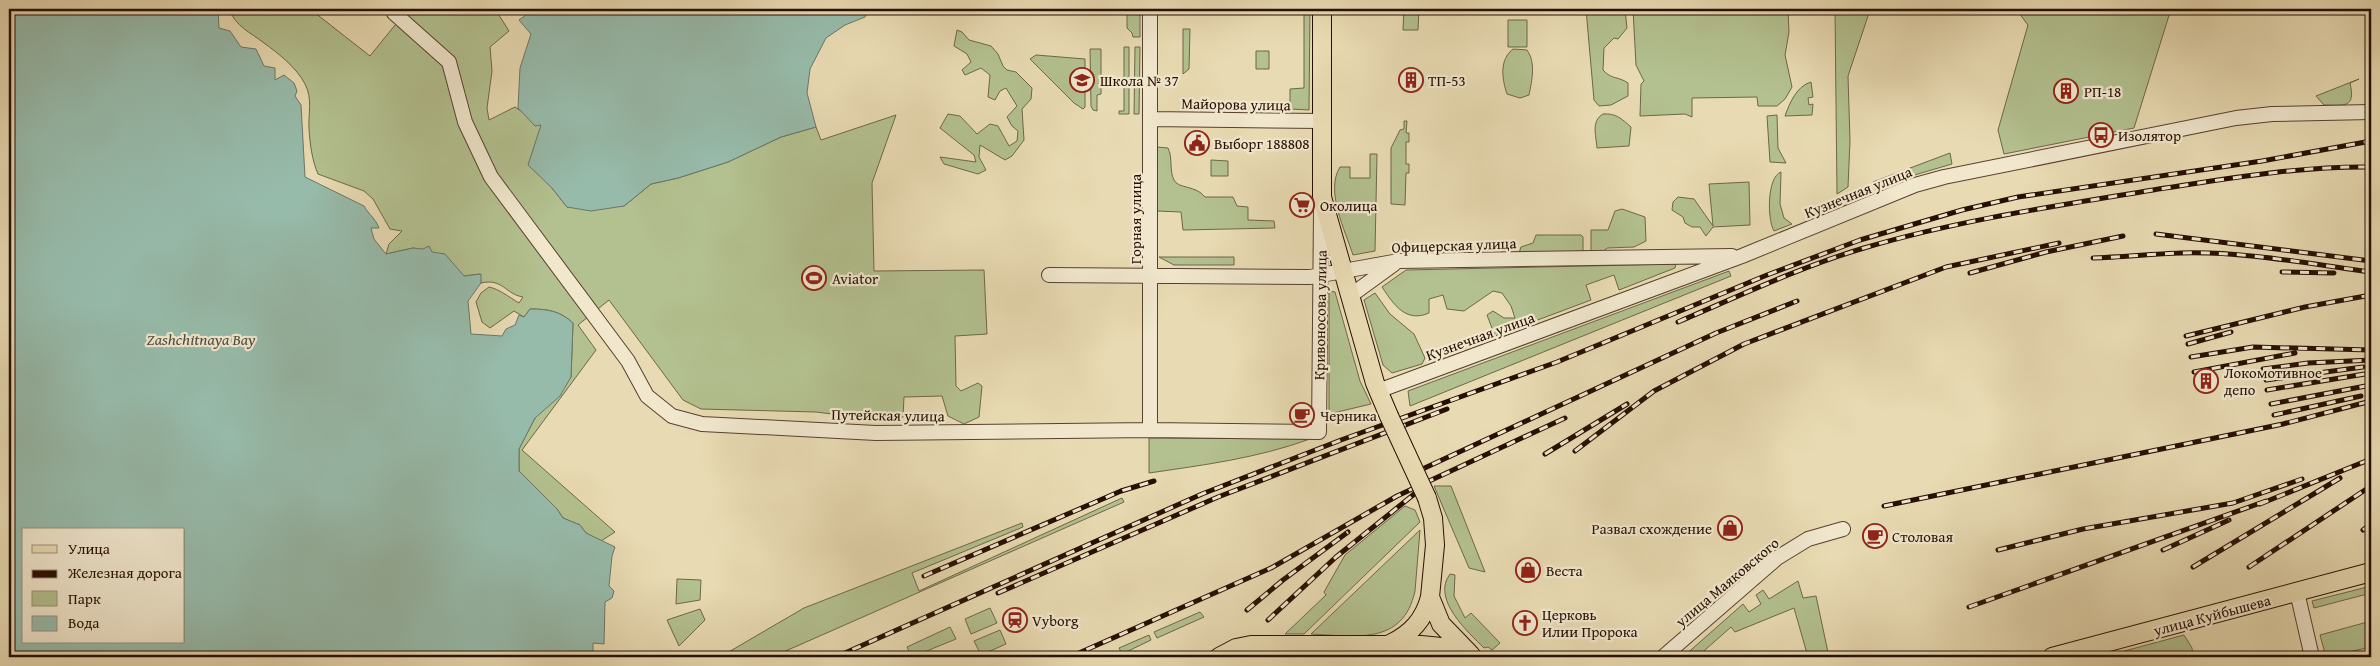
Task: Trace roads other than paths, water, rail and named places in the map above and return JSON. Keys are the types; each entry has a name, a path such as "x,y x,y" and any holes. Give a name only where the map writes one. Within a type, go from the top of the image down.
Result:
{"main road":[{"name":"Кривоносова улица","path":"1322,9 1322,197 1378,391 1427,498 1433,518 1435,545 1430,597"},
{"name":"улица Куйбышева","path":"2052,657 2371,572"},
{"path":"1389,644 1400,639 1417,625 1427,608 1430,597"},
{"path":"1430,597 1441,624 1472,656"},
{"path":"1219,657 1236,648 1251,645 1313,651 1389,644 1435,646 1472,656"}],"street":[{"name":"Горная улица","path":"1150,9 1150,430"},
{"name":"Путейская улица","path":"394,13 450,62 465,122 491,176 521,219 628,360 647,396 672,416 702,424 876,432 1150,430 1319,432"},
{"name":"Кузнечная улица","path":"1378,391 1742,256 1914,186 1975,169 2236,118 2288,113 2371,112"},
{"name":"Майорова улица","path":"1150,119 1322,121"},
{"name":"Кривоносова улица","path":"1319,432 1322,197"},
{"name":"Офицерская улица","path":"1049,275 1320,276 1399,261 1742,256"},
{"path":"1350,296 1399,261"},
{"name":"улица Маяковского","path":"1663,657 1777,558 1808,539 1843,529"},
{"path":"2297,592 2312,657"}],"water":[{"name":"Zashchitnaya Bay","path":"9,9 218,9 219,28 230,31 241,47 256,49 264,66 275,68 275,80 284,75 294,83 297,91 295,96 301,105 305,177 364,206 379,228 371,228 374,239 386,254 413,248 423,249 429,246 432,252 445,254 464,276 481,274 481,283 468,301 471,334 502,336 506,329 515,325 519,315 524,317 530,309 553,312 573,323 571,377 560,396 535,418 519,449 519,471 557,509 563,518 580,525 586,533 615,547 612,556 609,586 614,591 612,598 605,602 604,644 593,643 593,657 9,657"},
{"path":"521,9 870,9 865,17 845,25 826,38 810,69 807,93 816,127 781,137 728,162 678,178 651,184 624,206 591,211 567,207 552,188 528,165 541,125 535,126 518,108 520,68 531,34 519,20 526,15"}],"railway":[{"path":"836,657 1202,494 1341,440 1557,362 1767,275 1860,240 1962,210 2018,197 2262,161 2371,141"},
{"path":"1678,322 1817,264 1864,248 1936,229 2044,208 2235,178 2289,171 2371,167"},
{"path":"2156,234 2371,261"},
{"path":"1970,273 2046,252 2123,236"},
{"path":"1575,451 1654,391 1744,344 1946,267 2059,243"},
{"path":"2093,258 2181,253 2229,254 2371,272"},
{"path":"2282,272 2334,273"},
{"path":"2186,336 2305,307 2371,295"},
{"path":"1416,472 1716,333 1797,301"},
{"path":"2188,344 2231,332"},
{"path":"2191,357 2253,347 2371,350"},
{"path":"2194,372 2295,353"},
{"path":"2263,369 2308,363 2371,360"},
{"path":"2266,380 2363,367"},
{"path":"2267,390 2371,373"},
{"path":"2271,404 2371,385"},
{"path":"2274,415 2361,396"},
{"path":"1884,506 2283,424 2371,401"},
{"path":"1545,454 1627,404"},
{"path":"998,593 1218,497 1447,409"},
{"path":"1070,657 1271,568 1397,496 1565,418"},
{"path":"2260,504 2371,459"},
{"path":"2193,567 2340,478"},
{"path":"1998,550 2083,529 2233,503 2302,479"},
{"path":"924,576 1121,491 1154,481"},
{"path":"2249,567 2371,486"},
{"path":"1268,620 1336,557 1418,491"},
{"path":"1969,607 2266,501"},
{"path":"2163,550 2229,520"},
{"path":"2363,530 2371,524"},
{"path":"1247,610 1283,580 1348,532"}],"place":[{"name":"Школа № 37","path":"1082,80"},
{"name":"ТП-53","path":"1411,80"},
{"name":"РП-18","path":"2066,91"},
{"name":"Изолятор","path":"2101,135"},
{"name":"Выборг 188808","path":"1197,143"},
{"name":"Околица","path":"1302,205"},
{"name":"Aviator","path":"814,278"},
{"name":"Локомотивное депо","path":"2206,381"},
{"name":"Черника","path":"1302,415"},
{"name":"Развал схождение","path":"1730,528"},
{"name":"Столовая","path":"1875,536"},
{"name":"Веста","path":"1528,570"},
{"name":"Vyborg","path":"1015,620"},
{"name":"Церковь Илии Пророка","path":"1525,623"}]}
